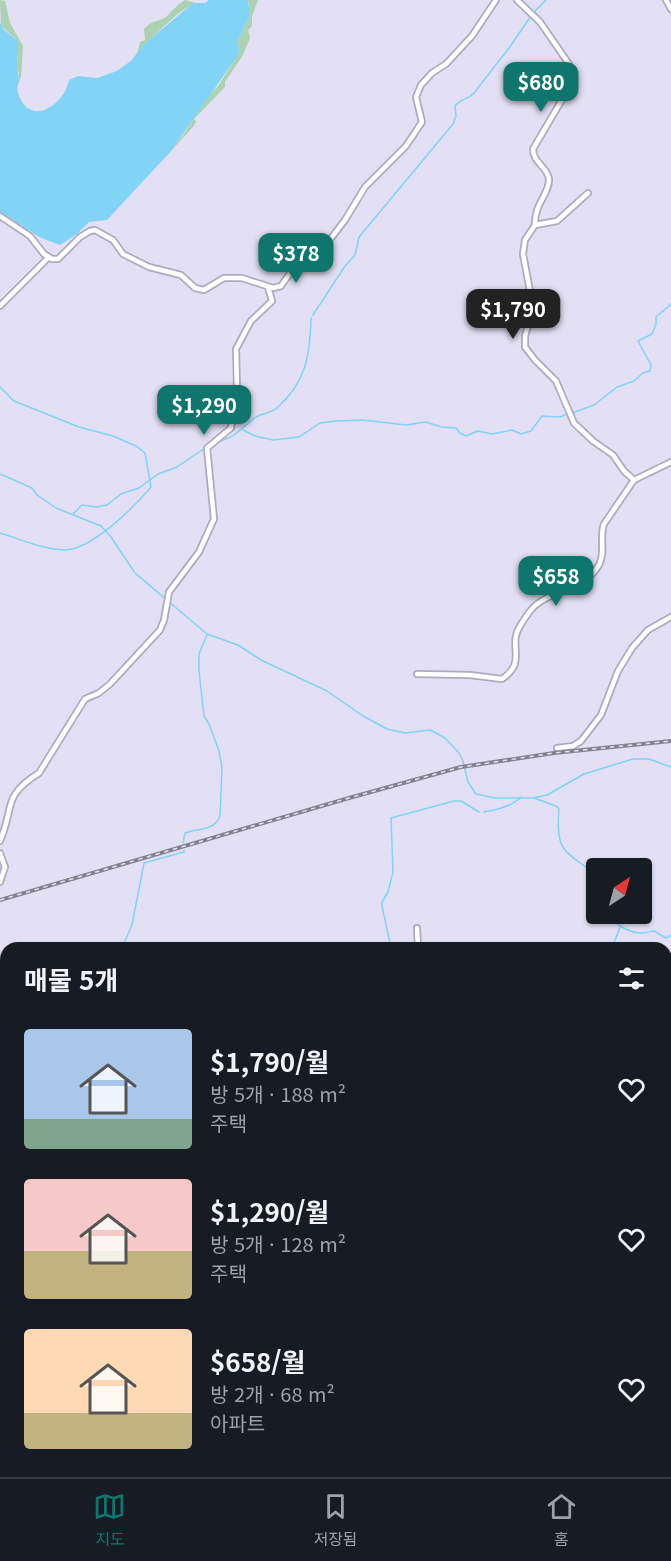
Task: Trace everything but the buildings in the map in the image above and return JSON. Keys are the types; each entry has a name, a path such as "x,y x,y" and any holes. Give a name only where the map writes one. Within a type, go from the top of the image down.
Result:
{"street":[{"path":"0,216 30,236 49,257 58,259 76,240 95,230 113,240 123,254 149,267 181,275 195,288 204,290 224,278 242,278 268,287 281,286 300,259 323,247 345,220 365,188 406,146 422,122 416,97 421,85 432,73 446,64 472,36 496,0"},
{"path":"517,0 532,13 569,64 563,98 534,149 534,158 545,170 549,179 548,188 536,209 535,225 525,240 523,254 533,307 525,336 525,347 556,381 574,423 593,441 614,455 624,471 634,480"},
{"path":"666,0 671,9"},
{"path":"535,225 557,221 588,194"},
{"path":"0,306 49,257"},
{"path":"0,841 5,830 8,809 17,790 39,773 85,699 104,690 160,630 169,592 199,552 214,519 207,448 231,428 237,389 236,349 251,321 272,301 268,287"},
{"path":"417,674 470,675 502,679 507,676 514,667 517,657 515,634 531,609 539,602 579,584 596,569 603,551 602,529 604,524 634,480 671,462"},
{"path":"557,748 573,746 581,741 601,715 618,671 632,648 648,630 671,617"},
{"path":"0,853 5,867 0,882"},
{"path":"417,928 418,942"}],"green space":[{"path":"0,0 5,1 10,23 23,46 21,77 18,84 18,41 1,26"},
{"path":"185,0 199,4 185,9 176,16 137,54 140,42 145,40 144,29 166,17"},
{"path":"248,0 258,0 252,16 252,26 248,30 250,38 243,55 225,82 225,87 194,119 196,122 193,127 161,162 183,135 209,95 218,86 234,61 239,48 237,42 250,16"}],"water":[{"path":"209,0 248,0 250,16 237,42 238,55 171,151 107,220 89,222 77,234 60,245 41,238 0,212 0,23 4,30 18,41 18,93 23,104 38,111 54,105 66,89 69,80 78,76 97,78 117,71 132,60 142,46 186,9 194,3 205,3"}],"waterway":[{"path":"534,12 546,0"},
{"path":"313,315 345,266 355,255 359,237 453,124 456,116 455,106 474,93 531,16"},
{"path":"572,413 594,405 617,387 634,381 643,373 650,371 651,365 638,341 652,334 656,317 671,304"},
{"path":"217,442 235,434 256,417 276,409 295,388 308,356 311,318"},
{"path":"0,387 14,401 79,427 113,436 136,446 145,453 151,487 99,536 74,548 63,550 47,548 0,533"},
{"path":"243,430 255,436 273,440 299,437 320,423 363,420 406,425 426,422 441,427 456,428 466,436 478,431 492,434 512,430 521,434 531,431 542,416 560,417 567,414"},
{"path":"73,514 82,505 97,507 107,505 121,494 139,488 158,474 177,467 205,448"},
{"path":"0,474 32,488 37,495 56,508 101,526 135,573 207,634 238,645 261,660 327,691 363,716 387,729 405,733 430,730 445,738 459,753 468,782 476,794 495,798 533,798 547,795 584,774 633,759 649,759 671,767"},
{"path":"183,843 185,833 215,824 220,815 222,768 219,751 204,716 199,671 199,654 207,635"},
{"path":"484,812 509,805 521,797"},
{"path":"534,798 559,809 558,824 561,844 571,856 586,868"},
{"path":"390,942 382,902 388,892 393,872 391,818 454,801 461,801 479,812"},
{"path":"125,942 132,925 144,863 184,852 184,850"},
{"path":"618,924 639,933 654,931 666,938 671,935"},
{"path":"614,942 620,927"}],"railway":[{"path":"0,900 461,767 554,753 671,741"}]}
